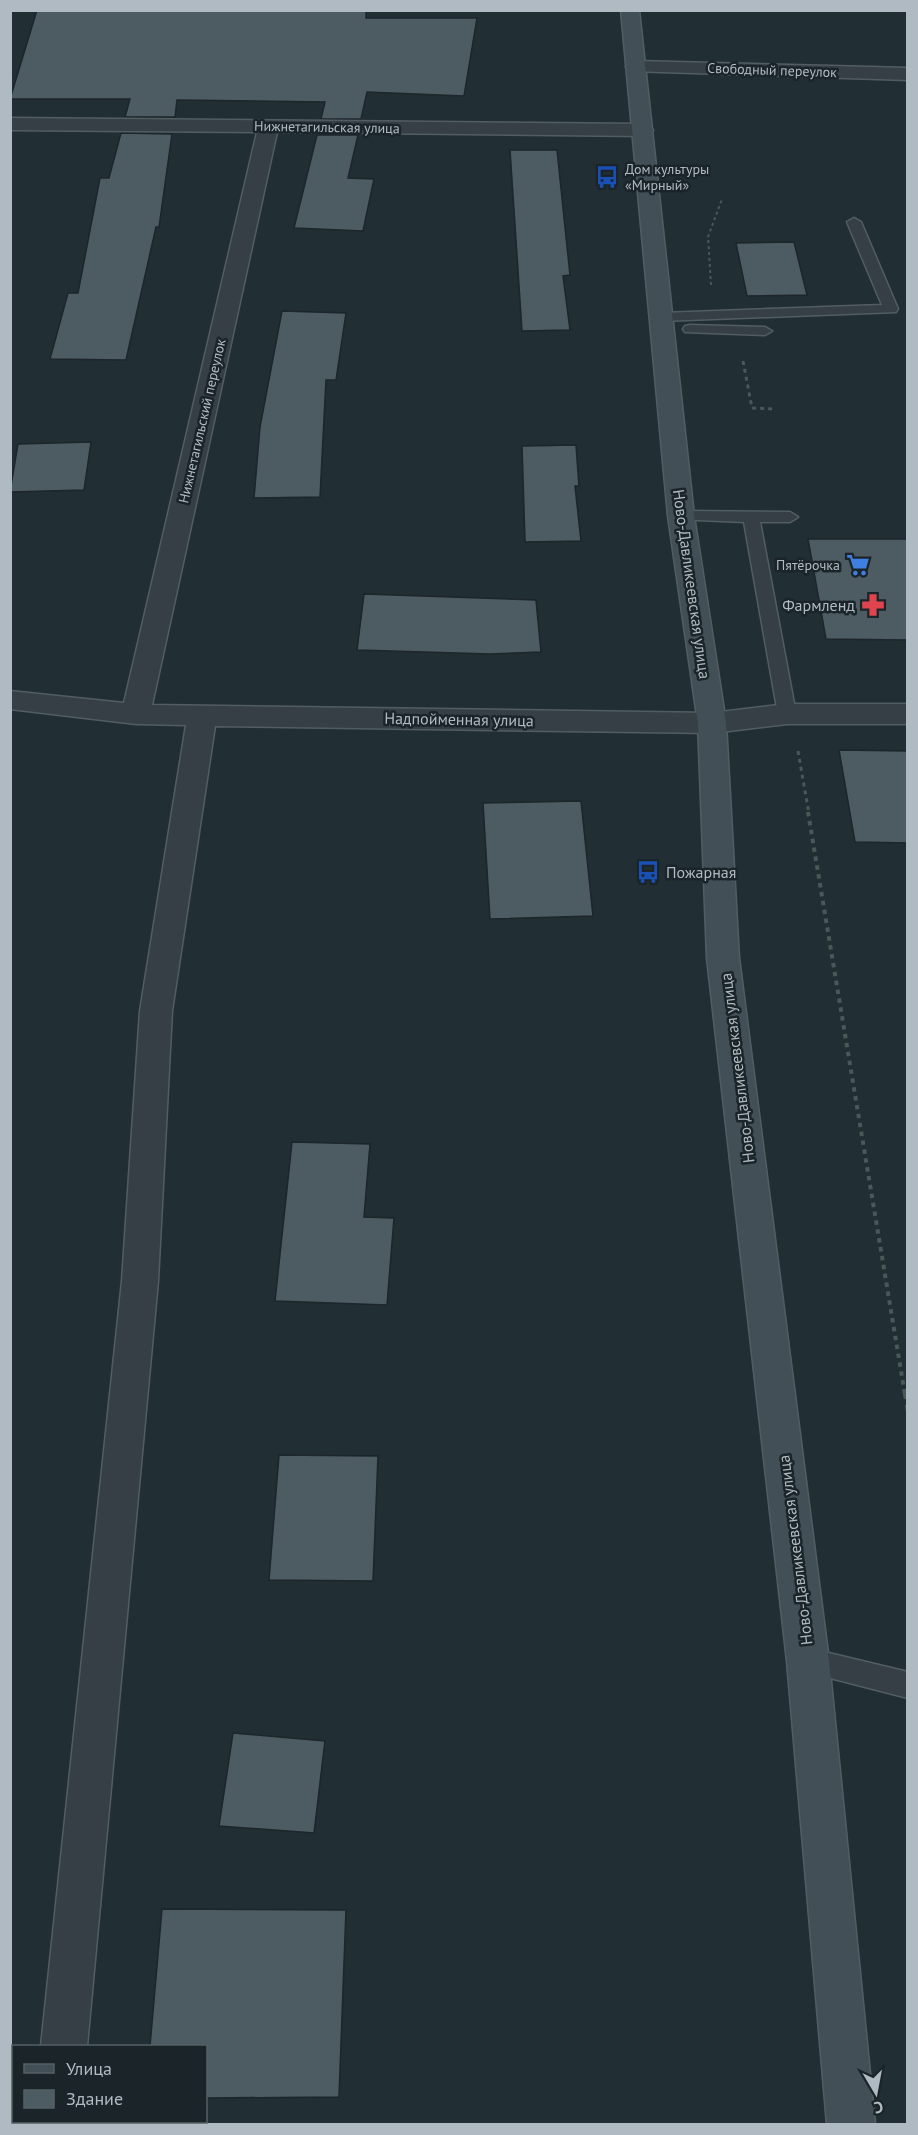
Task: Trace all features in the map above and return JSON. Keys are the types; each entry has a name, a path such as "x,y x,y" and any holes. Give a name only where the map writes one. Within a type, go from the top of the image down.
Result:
{"street":[{"name":"Ново-Давликеевская улица","path":"628,13 643,130 681,516 711,723 723,958 808,1661 851,2124"},
{"name":"Свободный переулок","path":"636,67 908,74"},
{"name":"Нижнетагильская улица","path":"10,124 643,130"},
{"name":"Нижнетагильский переулок","path":"136,714 268,127"},
{"name":"Надпойменная улица","path":"10,700 136,714 202,716 711,723 788,714 908,714"},
{"path":"64,2045 140,1281 156,1011 202,716"}],"lane":[{"path":"662,322 891,309 854,222"},
{"path":"662,322 765,331"},
{"path":"681,516 790,517"},
{"path":"751,517 788,714"},
{"path":"808,1661 908,1685"}],"path":[{"path":"752,408 775,409"},
{"path":"788,714 794,722 908,1410"}],"building":[{"path":"37,10 366,10 366,18 477,18 464,96 367,92 361,119 321,119 325,102 177,100 175,117 125,117 130,99 10,99"},
{"path":"121,133 172,134 159,227 156,227 126,360 50,359 68,293 78,293 100,178 109,178"},
{"path":"317,135 358,135 348,178 374,179 363,231 294,228"},
{"path":"510,150 557,150 570,275 563,276 570,330 522,331"},
{"path":"794,242 807,295 747,296 736,243"},
{"path":"282,311 346,313 336,380 326,380 320,497 254,498 260,427"},
{"path":"91,442 84,490 10,492 18,444"},
{"path":"576,445 579,486 575,486 581,541 525,542 522,446"},
{"path":"808,539 908,539 908,640 826,639"},
{"path":"364,594 536,600 541,652 490,654 357,650"},
{"path":"839,750 908,751 908,843 855,842"},
{"path":"581,801 593,916 490,919 483,803"},
{"path":"292,1142 370,1144 364,1217 394,1218 387,1305 275,1301"},
{"path":"279,1455 378,1456 373,1581 269,1580"},
{"path":"233,1733 325,1741 314,1833 219,1826"},
{"path":"162,1909 346,1910 339,2097 207,2098 207,2045 150,2045"}],"place":[{"name":"Дом культуры «Мирный»","path":"607,177"},
{"name":"Пятёрочка","path":"858,565"},
{"name":"Фармленд","path":"873,605"},
{"name":"Пожарная","path":"648,872"}]}
